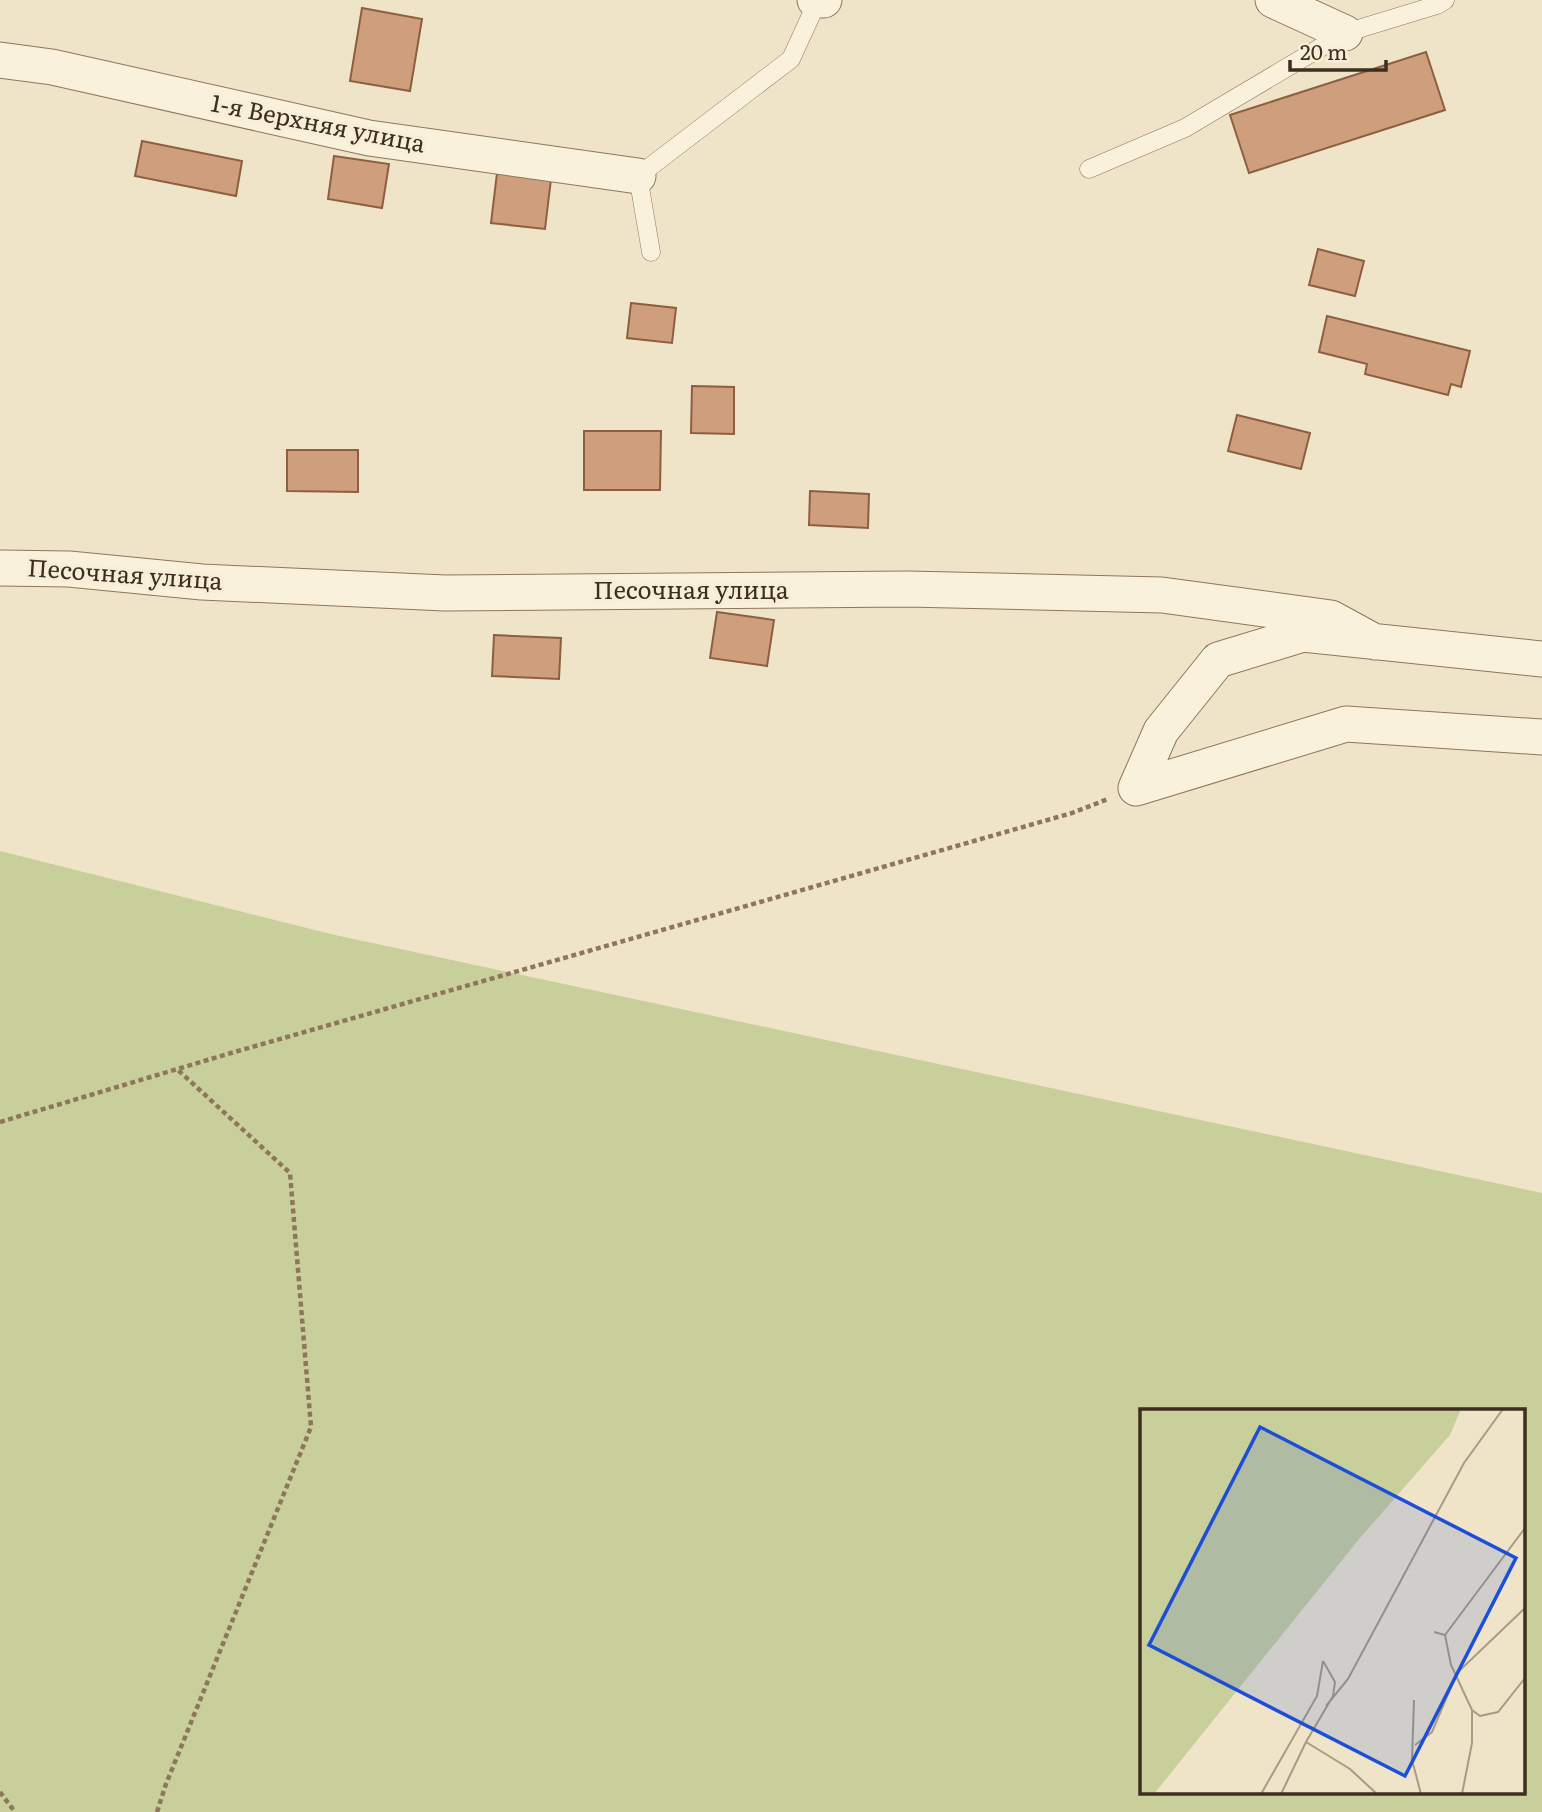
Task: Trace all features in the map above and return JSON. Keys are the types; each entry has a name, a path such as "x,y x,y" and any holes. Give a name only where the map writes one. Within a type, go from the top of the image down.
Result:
{"street":[{"path":"817,0 824,0"},
{"path":"1273,0 1345,33"},
{"name":"1-я Верхняя улица","path":"0,60 52,67 369,138 638,176"},
{"name":"Песочная улица","path":"0,568 69,569 202,582 445,593 907,589 1162,595 1331,618 1375,642"},
{"path":"1136,788 1161,731 1218,660 1303,634 1542,659"},
{"path":"1136,788 1346,724 1542,737"}],"lane":[{"path":"651,252 638,176 791,60 817,0"},
{"path":"1089,169 1185,128 1345,33 1437,5 1445,0"}],"path":[{"path":"0,1122 1072,813 1136,788"},
{"path":"156,1812 311,1427 290,1173 177,1069"},
{"path":"0,1793 15,1812"}],"green space":[{"path":"0,851 335,935 1542,1193 1542,1812 0,1812"}],"building":[{"path":"362,8 422,19 410,91 350,81"},
{"path":"1426,52 1445,110 1249,173 1230,115"},
{"path":"142,141 242,161 236,196 135,176"},
{"path":"334,156 389,164 382,208 328,199"},
{"path":"497,173 551,179 545,229 491,223"},
{"path":"1318,249 1364,261 1355,296 1309,285"},
{"path":"631,303 676,308 672,343 627,338"},
{"path":"1327,316 1470,351 1461,387 1451,384 1448,395 1365,374 1367,364 1319,352"},
{"path":"692,386 734,387 734,434 691,433"},
{"path":"1237,415 1310,433 1301,469 1228,451"},
{"path":"584,431 661,431 660,490 584,490"},
{"path":"287,450 358,450 358,492 287,491"},
{"path":"810,491 869,494 868,528 809,525"},
{"path":"717,612 774,620 767,666 710,658"},
{"path":"494,635 561,638 559,679 492,676"}]}
